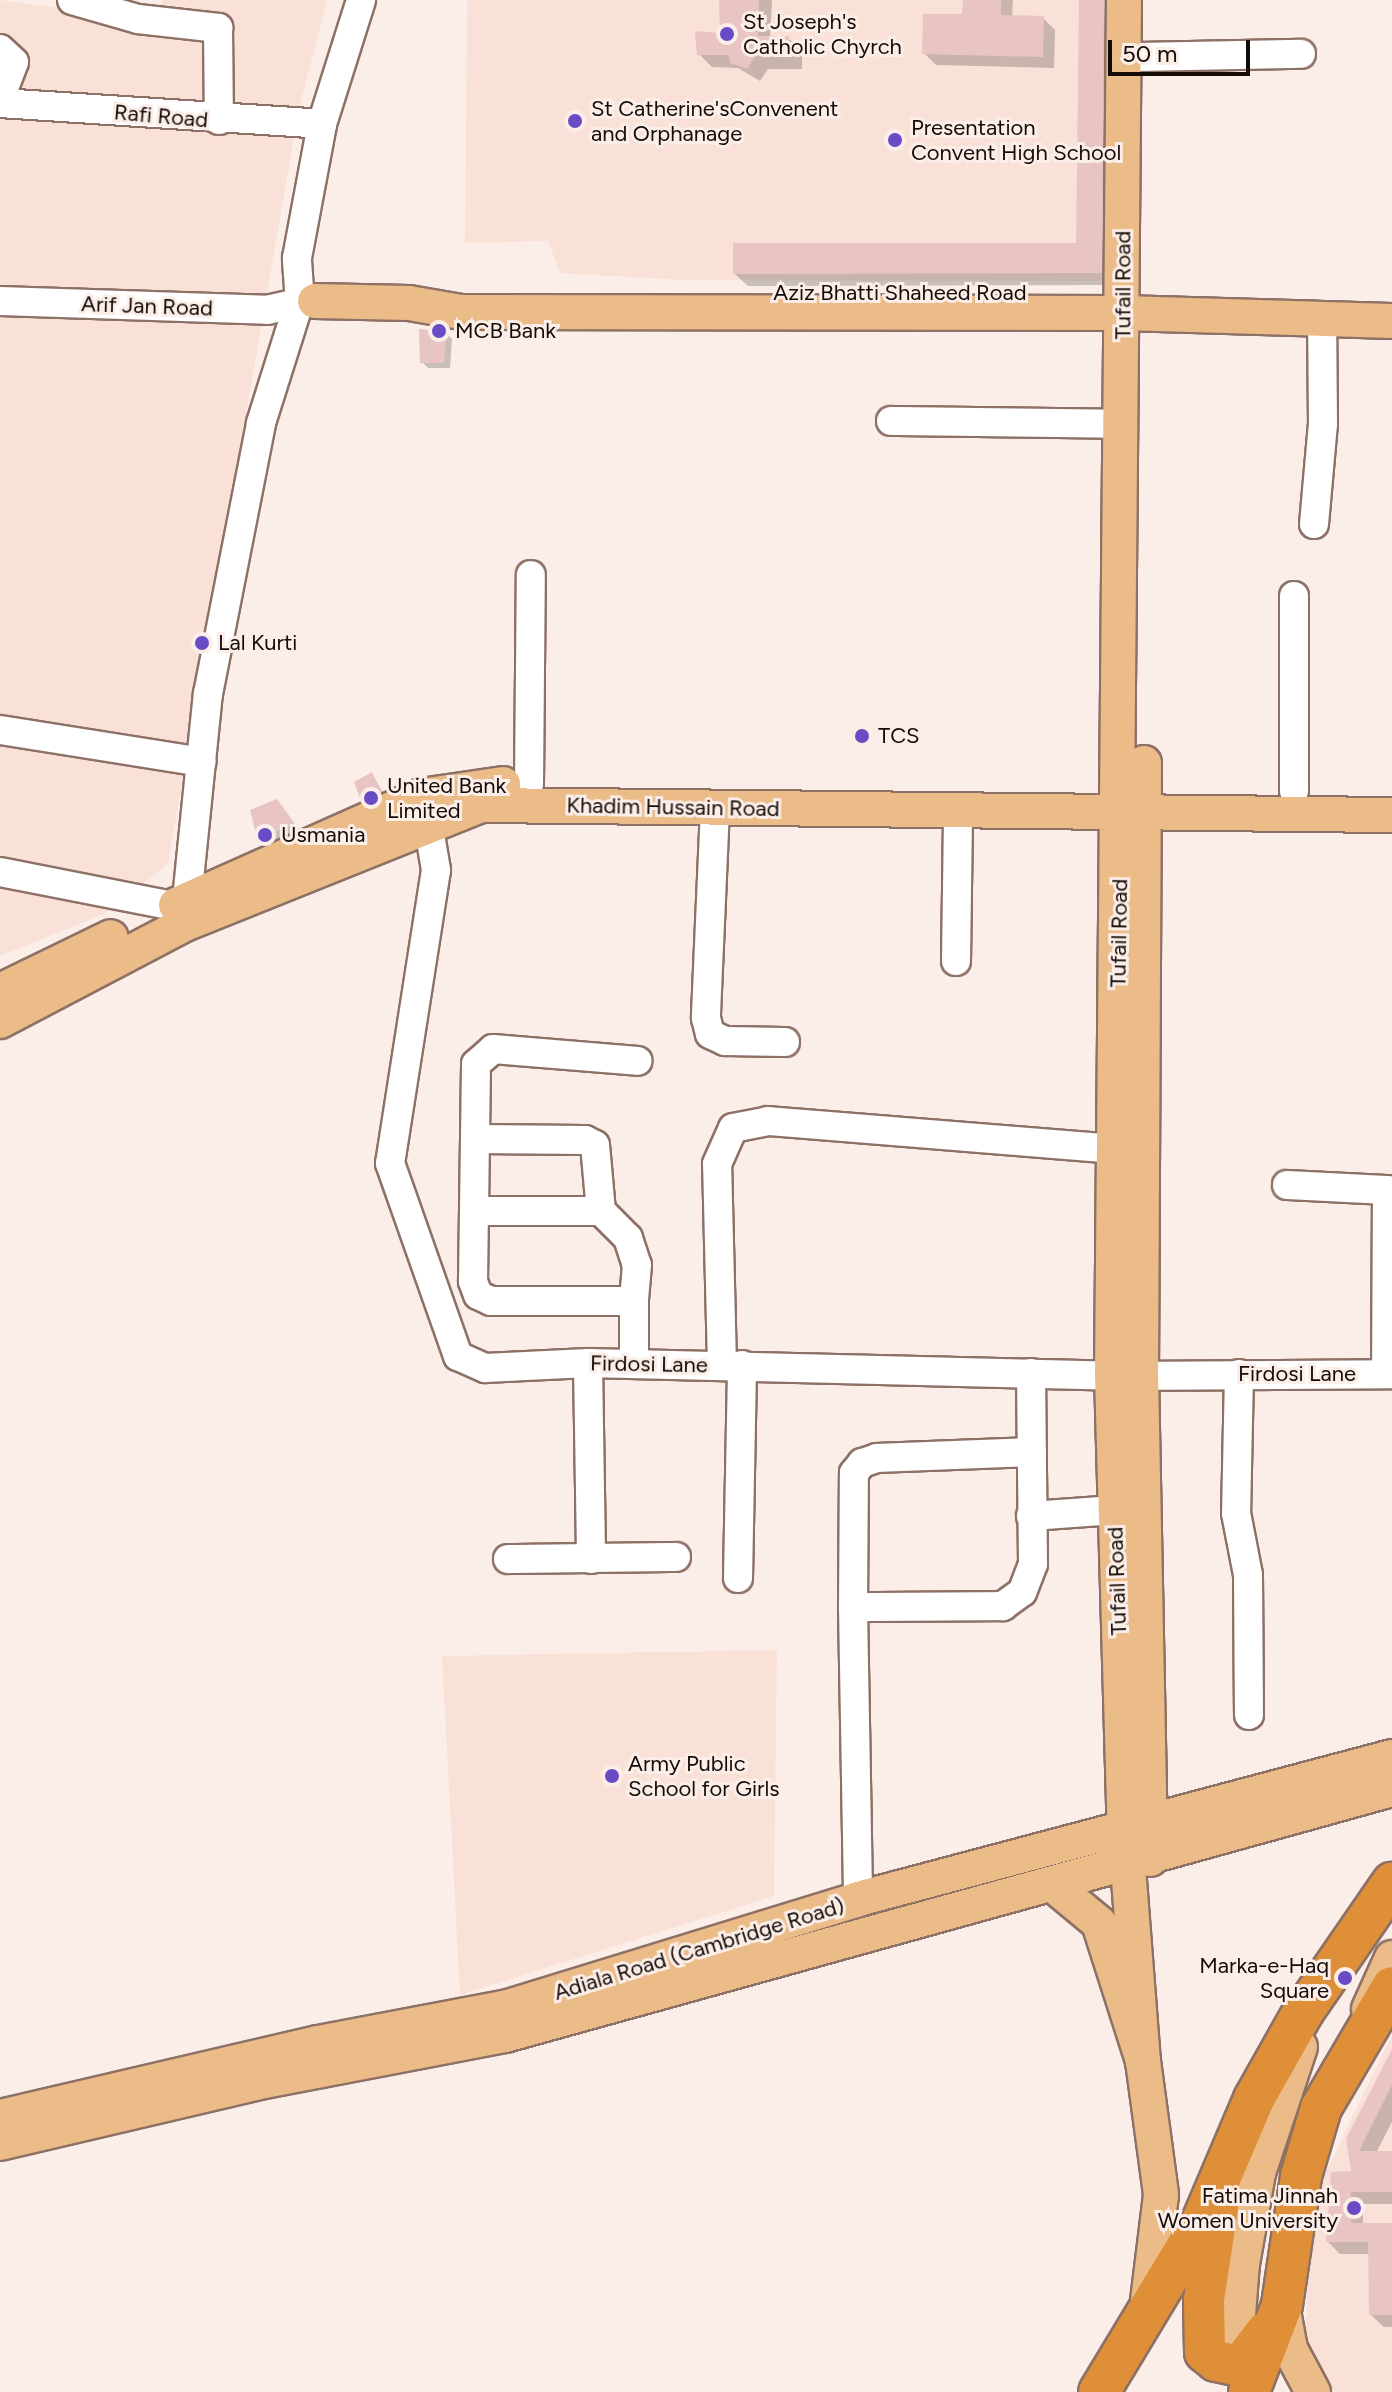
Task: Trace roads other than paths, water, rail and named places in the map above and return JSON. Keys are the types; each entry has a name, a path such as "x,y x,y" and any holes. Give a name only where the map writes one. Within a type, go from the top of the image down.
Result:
{"highway":[{"path":"1099,2392 1142,2325 1223,2179 1254,2099 1328,1976 1392,1883"},
{"path":"1249,2392 1282,2305 1301,2176 1321,2108 1350,2052 1392,1987"},
{"path":"1223,2179 1204,2300 1205,2352 1228,2366 1249,2361 1282,2305"}],"main road":[{"name":"Tufail Road","path":"1124,0 1133,304 1122,424 1133,801 1117,1149 1127,1374 1137,1824"},
{"name":"Tufail Road","path":"1138,0 1133,304 1133,801 1127,1374 1115,1510 1139,1862 1143,2061"},
{"name":"Aziz Bhatti Shaheed Road","path":"301,301 409,303 461,312 1392,299"},
{"name":"Aziz Bhatti Shaheed Road","path":"1133,304 1322,319 1392,321"},
{"name":"Khadim Hussain Road","path":"0,991 182,910 421,796 477,784 1133,801 1392,815"},
{"name":"Khadim Hussain Road","path":"0,1021 182,910 481,805 958,810 1294,791 1392,792"},
{"name":"Adiala Road (Cambridge Road)","path":"0,2117 318,2043 508,2007 858,1899 1392,1757"},
{"name":"Adiala Road (Cambridge Road)","path":"0,2143 269,2080 505,2035 1139,1862 1392,1789"},
{"path":"1052,1884 1099,1923 1143,2061 1161,2195 1154,2275 1142,2325"},
{"path":"1350,2052 1392,1958"},
{"path":"1235,2354 1242,2264 1258,2173 1283,2087 1328,1976"},
{"path":"1282,2305 1286,2392"},
{"path":"1282,2305 1290,2349 1313,2392"}],"street":[{"path":"72,0 142,9 218,28 219,120"},
{"path":"0,872 182,910 208,694 261,423 301,301 297,258 322,124 361,0"},
{"path":"0,49 14,62 0,100"},
{"path":"1139,57 1301,54"},
{"name":"Rafi Road","path":"0,100 219,120 322,124"},
{"name":"Arif Jan Road","path":"0,301 267,310 301,301"},
{"path":"1314,524 1323,424 1322,319"},
{"path":"891,421 1122,424"},
{"path":"529,784 531,575"},
{"path":"1294,596 1294,791"},
{"path":"0,730 201,762"},
{"path":"715,808 706,1018 710,1034 725,1041 785,1042"},
{"path":"956,961 958,810"},
{"name":"Firdosi Lane","path":"428,823 436,870 390,1163 458,1356 485,1368 634,1363 1031,1373 1389,1374"},
{"path":"634,1301 491,1301 478,1295 473,1281 476,1064 493,1049 638,1061"},
{"path":"738,1578 732,1365 717,1164 733,1128 768,1121 1117,1149"},
{"path":"476,1139 585,1140 595,1145 601,1211 628,1238 637,1265 634,1363"},
{"path":"1287,1185 1387,1190 1389,1374"},
{"path":"476,1211 601,1211"},
{"path":"588,1363 591,1559"},
{"path":"853,1607 1003,1606 1022,1592 1033,1564 1031,1373"},
{"path":"1239,1374 1236,1513 1248,1575 1249,1715"},
{"path":"858,1899 854,1473 862,1463 877,1458 1032,1452"},
{"path":"1031,1516 1115,1510"},
{"path":"508,1559 676,1557"}],"place":[{"name":"St Joseph's Catholic Chyrch","path":"727,34"},
{"name":"St Catherine'sConvenent and Orphanage","path":"575,121"},
{"name":"Presentation Convent High School","path":"895,140"},
{"name":"MCB Bank","path":"439,331"},
{"name":"Lal Kurti","path":"202,643"},
{"name":"TCS","path":"862,736"},
{"name":"United Bank Limited","path":"371,798"},
{"name":"Usmania","path":"265,835"},
{"name":"Army Public School for Girls","path":"612,1776"},
{"name":"Marka-e-Haq Square","path":"1345,1978"},
{"name":"Fatima Jinnah Women University","path":"1354,2208"}]}
